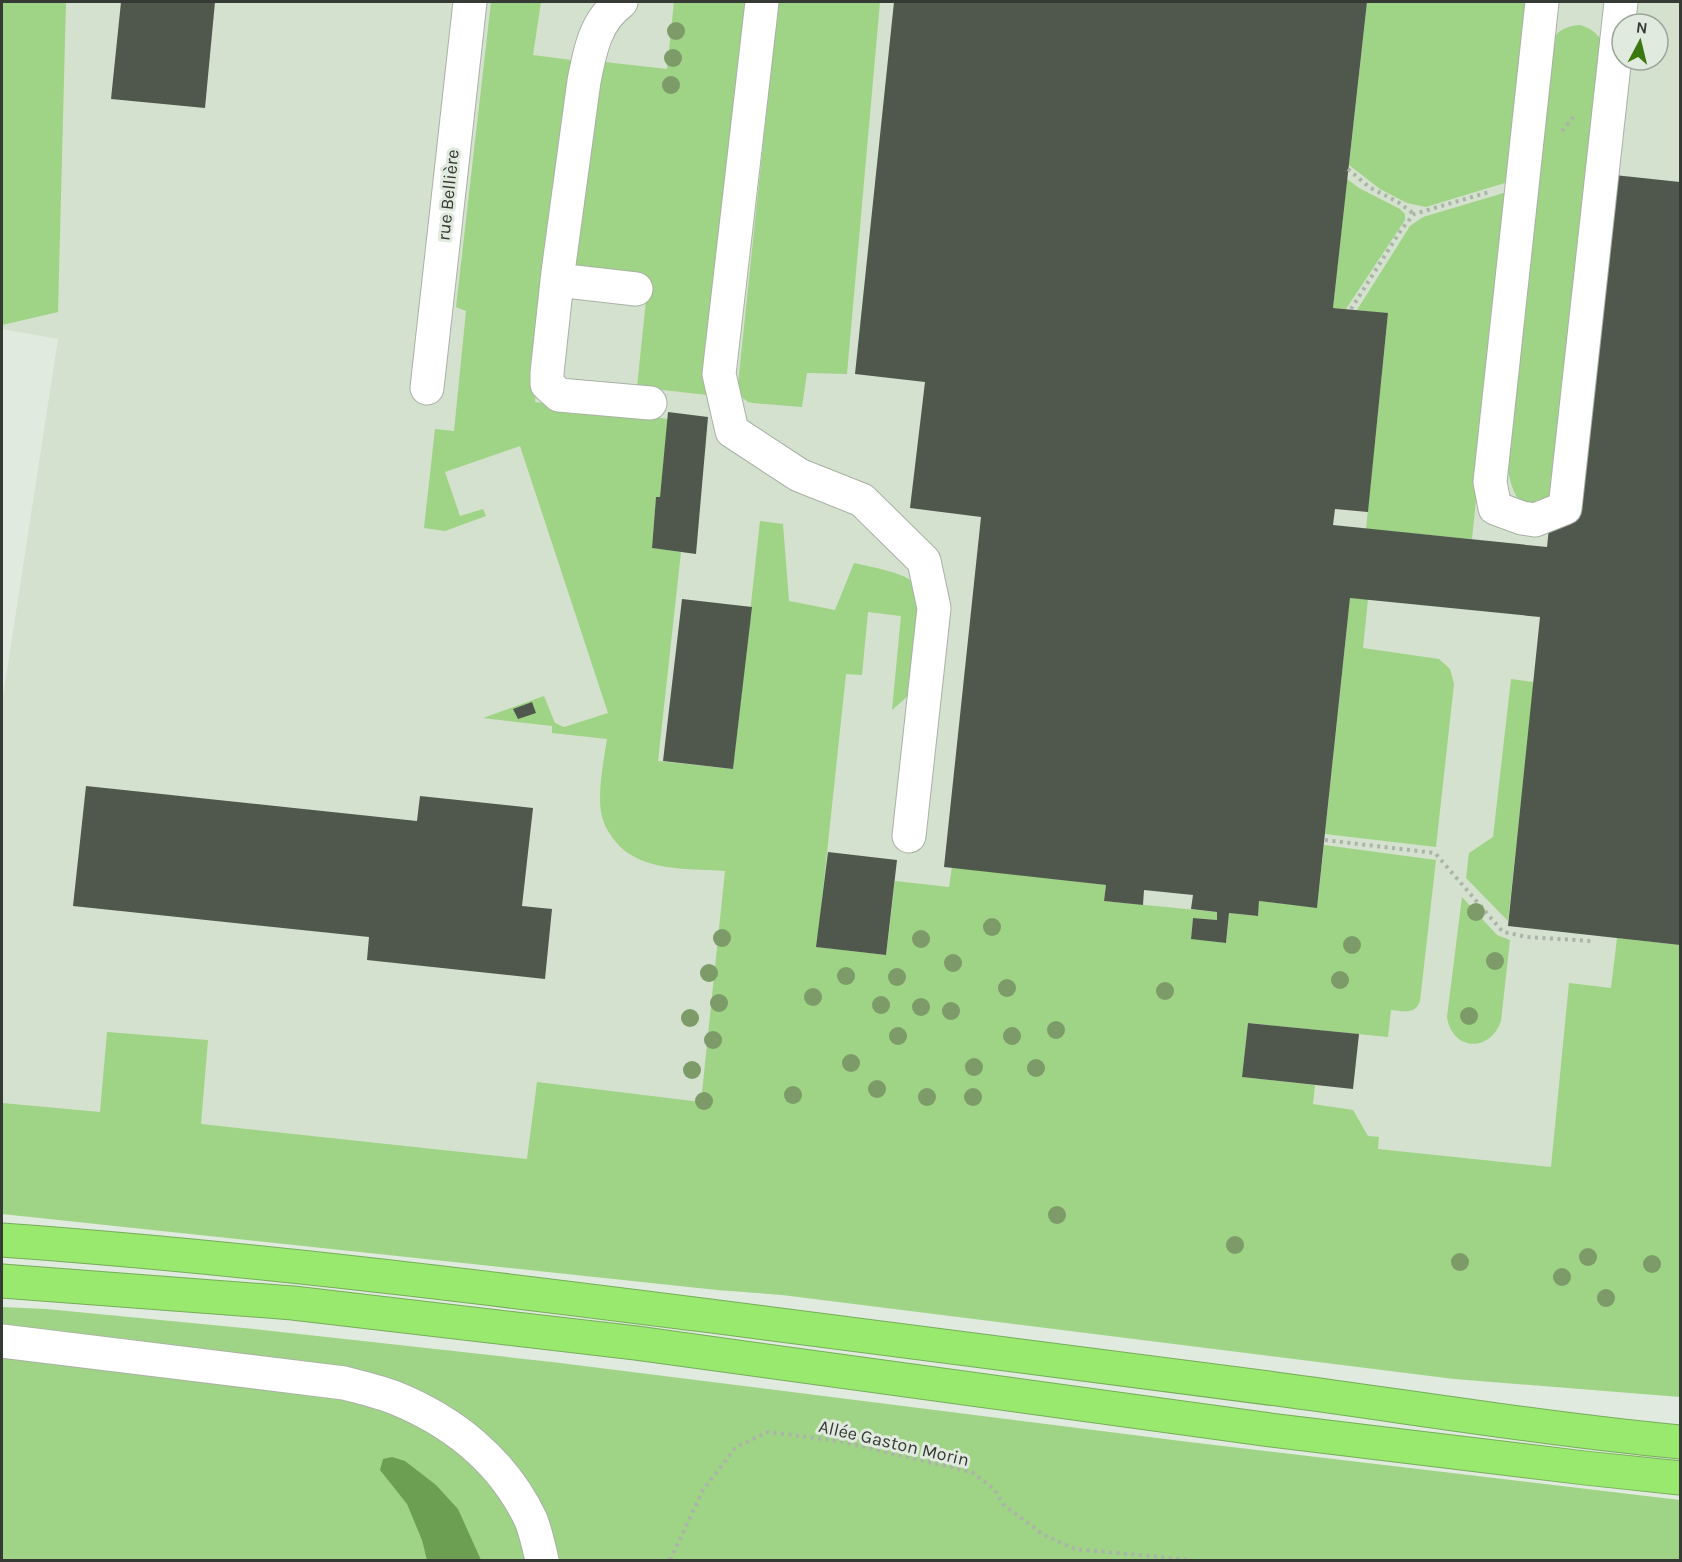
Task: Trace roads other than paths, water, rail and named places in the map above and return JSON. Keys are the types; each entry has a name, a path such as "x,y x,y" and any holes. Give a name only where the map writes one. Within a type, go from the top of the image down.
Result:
{"highway":[{"path":"2,1240 88,1246 496,1288 1285,1390 1605,1435 1680,1442"},
{"path":"2,1281 293,1303 636,1343 1258,1429 1680,1478"}],"street":[{"name":"rue Bellière","path":"427,388 470,2"},
{"path":"621,2 610,10 598,28 584,81 557,280 547,384 559,395 650,403"},
{"path":"762,2 719,375 732,431 799,475 862,500 924,561 934,608 909,836"},
{"path":"1542,2 1490,482 1495,508 1522,518 1535,520 1564,508 1621,2"},
{"path":"557,280 636,289"},
{"path":"2,1341 344,1383 392,1397 450,1426 480,1449 502,1474 532,1522 542,1560"}]}
